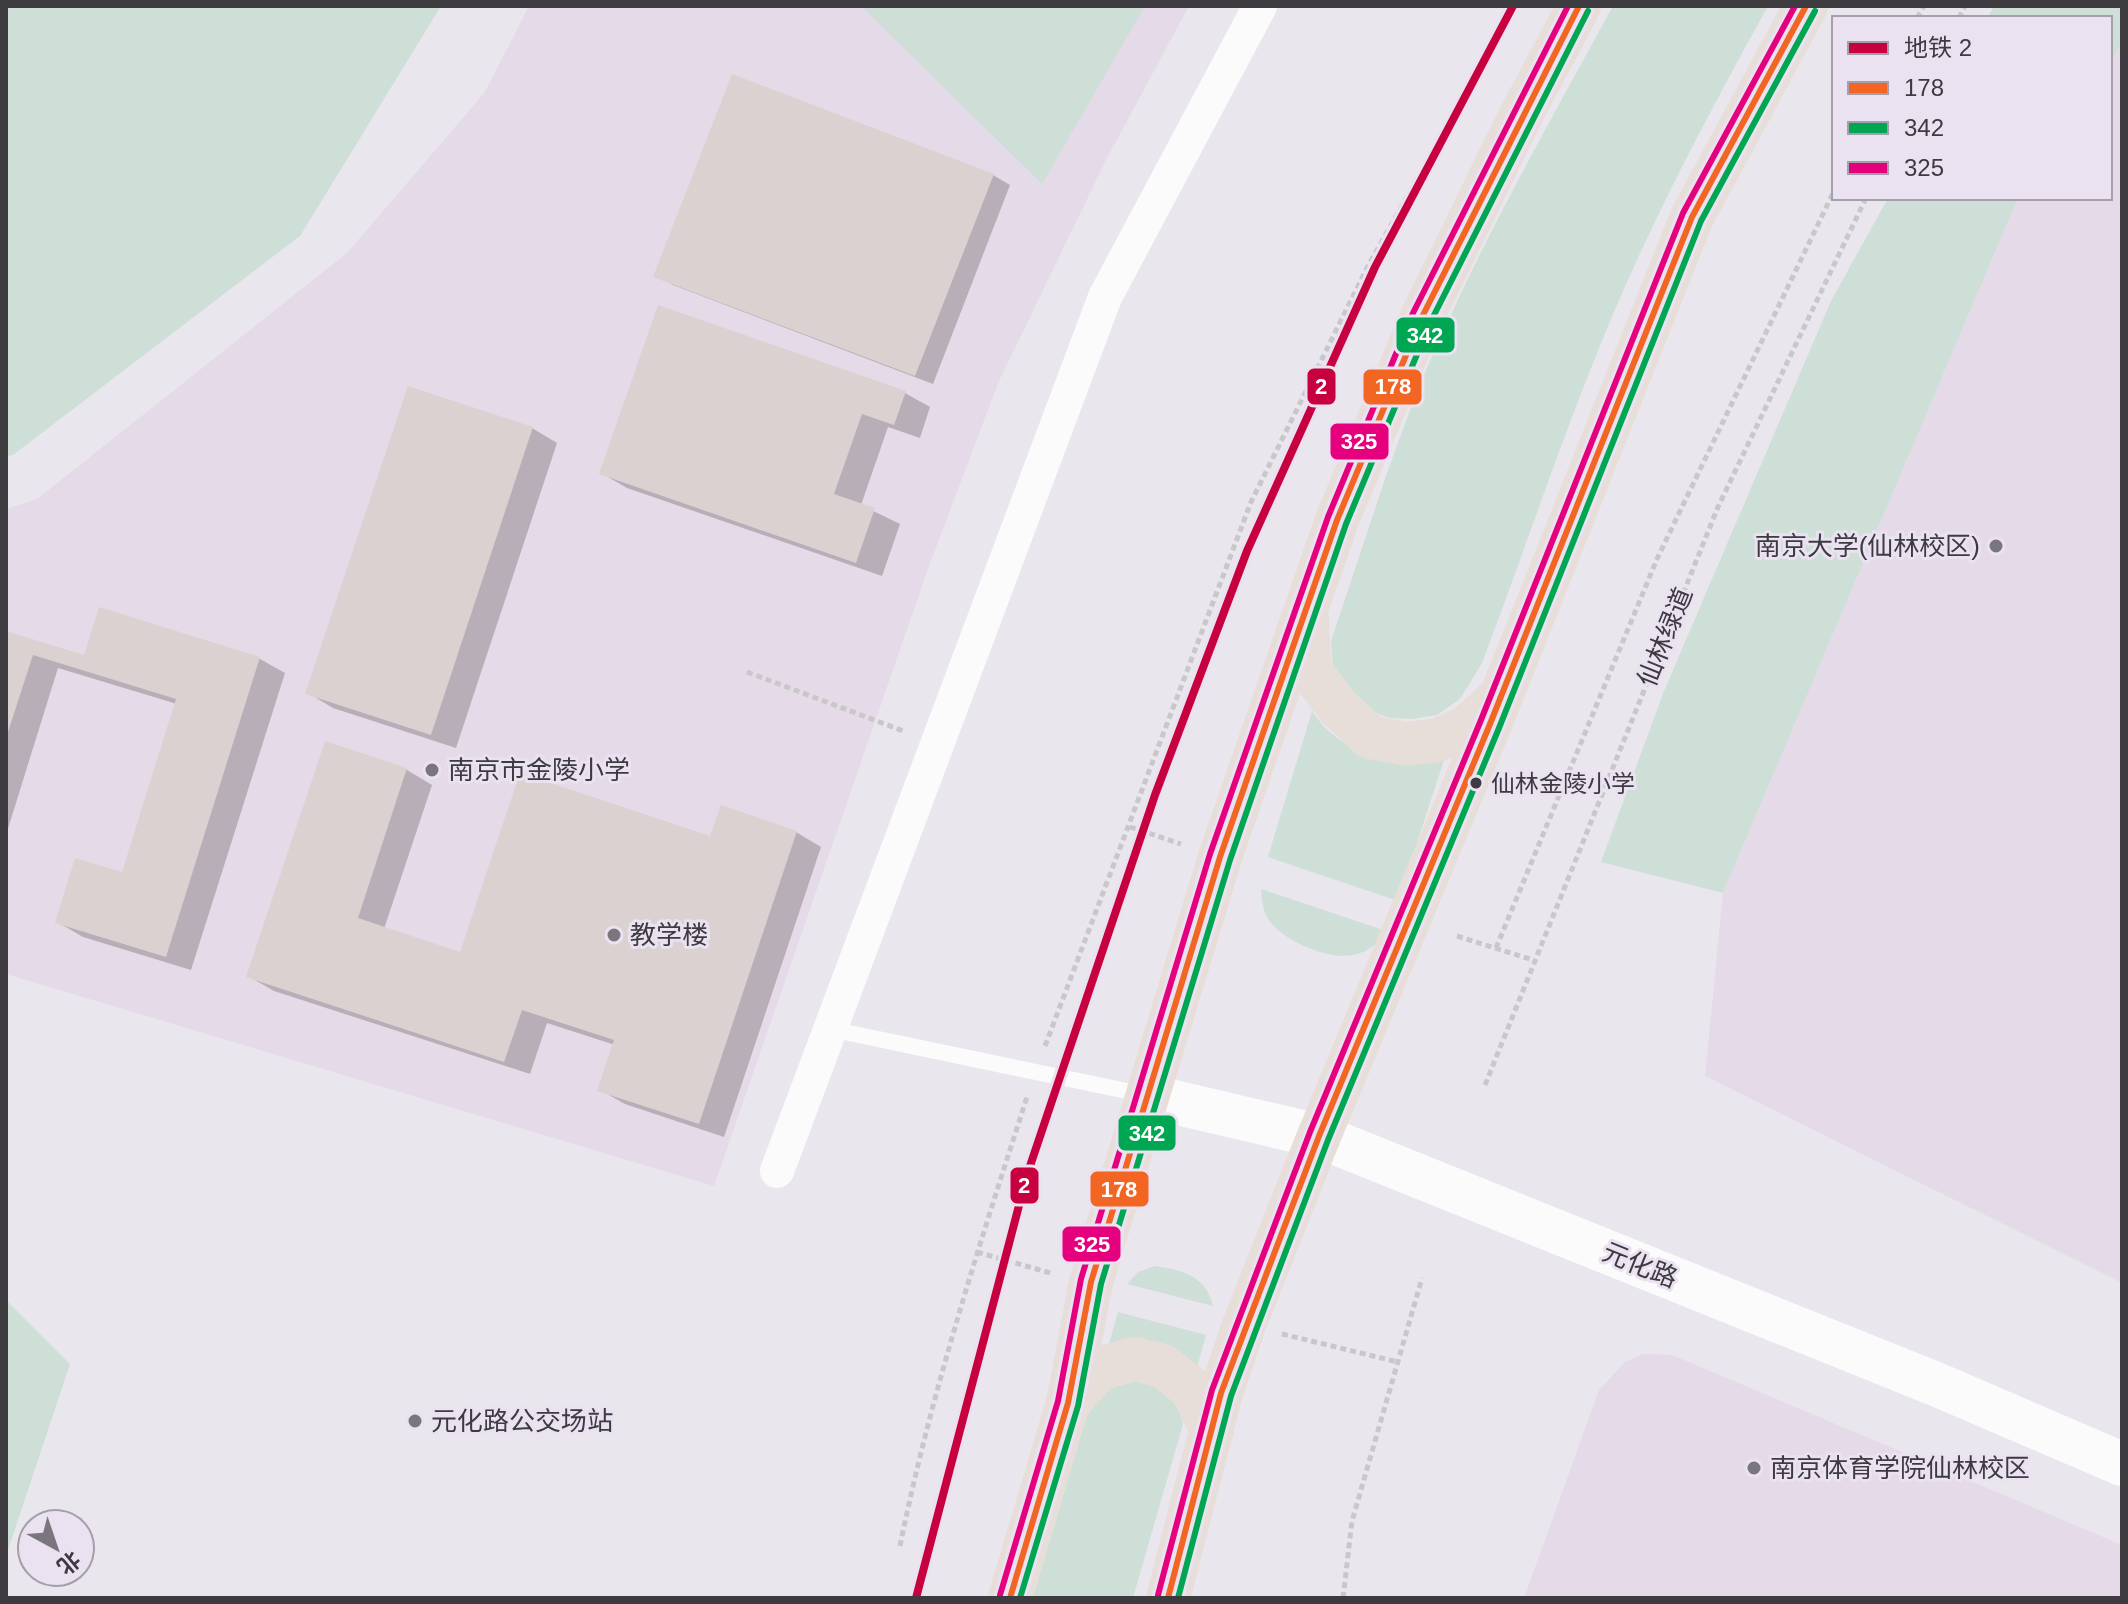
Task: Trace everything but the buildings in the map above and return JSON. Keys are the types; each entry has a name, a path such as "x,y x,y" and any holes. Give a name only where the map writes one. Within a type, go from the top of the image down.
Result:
{"main road":[{"path":"1010,1598 1068,1403 1091,1282 1220,857 1337,520 1422,317 1579,6"},
{"path":"1168,1598 1212,1430 1244,1325 1319,1136 1500,697 1692,217 1806,6"},
{"path":"1306,609 1309,669 1338,707 1370,737 1406,744 1438,740 1467,727 1500,697"},
{"path":"1068,1403 1099,1369 1134,1359 1163,1366 1192,1389 1212,1430"}],"street":[{"path":"777,1171 1105,297 1260,6"},
{"name":"元化路","path":"1148,1096 1319,1136 1938,1385 2122,1464"}],"lane":[{"path":"830,1029 1148,1096"}],"path":[{"path":"900,1546 918,1454 977,1252 1035,1074 1251,502 1368,266 1514,6"},
{"path":"1496,948 1657,559 1832,195"},
{"name":"仙林绿道","path":"1485,1085 1718,507 1865,200"},
{"path":"747,672 937,744"},
{"path":"1130,827 1181,844"},
{"path":"1457,936 1533,960"},
{"path":"977,1252 1059,1275"},
{"path":"1343,1598 1352,1521 1422,1278"},
{"path":"1274,1332 1398,1362"}],"shaded area":[{"path":"6,6 441,6 300,236 13,455 6,456"},
{"name":"南京市金陵小学","path":"529,6 1189,6 1106,160 999,381 929,566 714,1186 6,974 6,509 37,499 347,253 485,92"},
{"path":"861,6 1145,6 1042,184"},
{"path":"1613,6 1768,6 1684,163 1615,309 1482,663 1460,699 1437,715 1412,719 1389,718 1366,709 1333,672 1331,641 1390,465 1430,361 1494,226"},
{"path":"1994,6 2122,6 2122,44 2112,58 2112,16 1988,16"},
{"name":"南京大学(仙林校区)","path":"2122,44 2122,1283 1705,1076 1723,893 2017,200 2112,200 2112,58"},
{"path":"1887,200 2017,200 1723,893 1601,862 1664,691 1831,301"},
{"path":"1312,711 1340,740 1355,747 1371,752 1446,754 1398,901 1268,857"},
{"path":"1261,889 1389,932 1359,954 1332,955 1309,948 1272,924 1265,912"},
{"path":"1155,1266 1192,1276 1205,1288 1213,1306 1127,1284 1138,1272"},
{"path":"6,1300 70,1364 22,1508 16,1508 16,1526 6,1556"},
{"path":"1118,1312 1206,1335 1195,1374 1107,1351"},
{"name":"南京体育学院仙林校区","path":"1643,1354 1672,1355 2122,1545 2122,1598 1524,1598 1599,1390 1625,1362"},
{"path":"1154,1377 1177,1402 1183,1424 1133,1598 1033,1598 1084,1414 1108,1382"}],"metro line":[{"name":"2","path":"916,1598 1027,1175 1155,795 1247,551 1375,267 1513,6"}],"transit line":[{"name":"325","path":"1000,1595 1058,1401 1081,1279 1210,854 1328,517 1413,313 1568,6"},
{"name":"178","path":"1010,1598 1068,1403 1091,1282 1220,857 1337,520 1422,317 1579,6"},
{"name":"325","path":"1158,1595 1212,1390 1310,1132 1481,720 1683,213 1795,6"},
{"name":"178","path":"1168,1598 1221,1393 1319,1136 1490,724 1692,217 1806,6"},
{"name":"342","path":"1020,1598 1078,1406 1101,1284 1230,860 1346,524 1431,321 1588,11"},
{"name":"342","path":"1178,1598 1231,1396 1328,1140 1499,728 1701,221 1815,11"}],"place":[{"name":"南京大学(仙林校区)","path":"1996,546"},
{"name":"南京市金陵小学","path":"432,770"},
{"name":"仙林金陵小学","path":"1476,783"},
{"name":"教学楼","path":"614,935"},
{"name":"元化路公交场站","path":"415,1421"},
{"name":"南京体育学院仙林校区","path":"1754,1468"}]}
